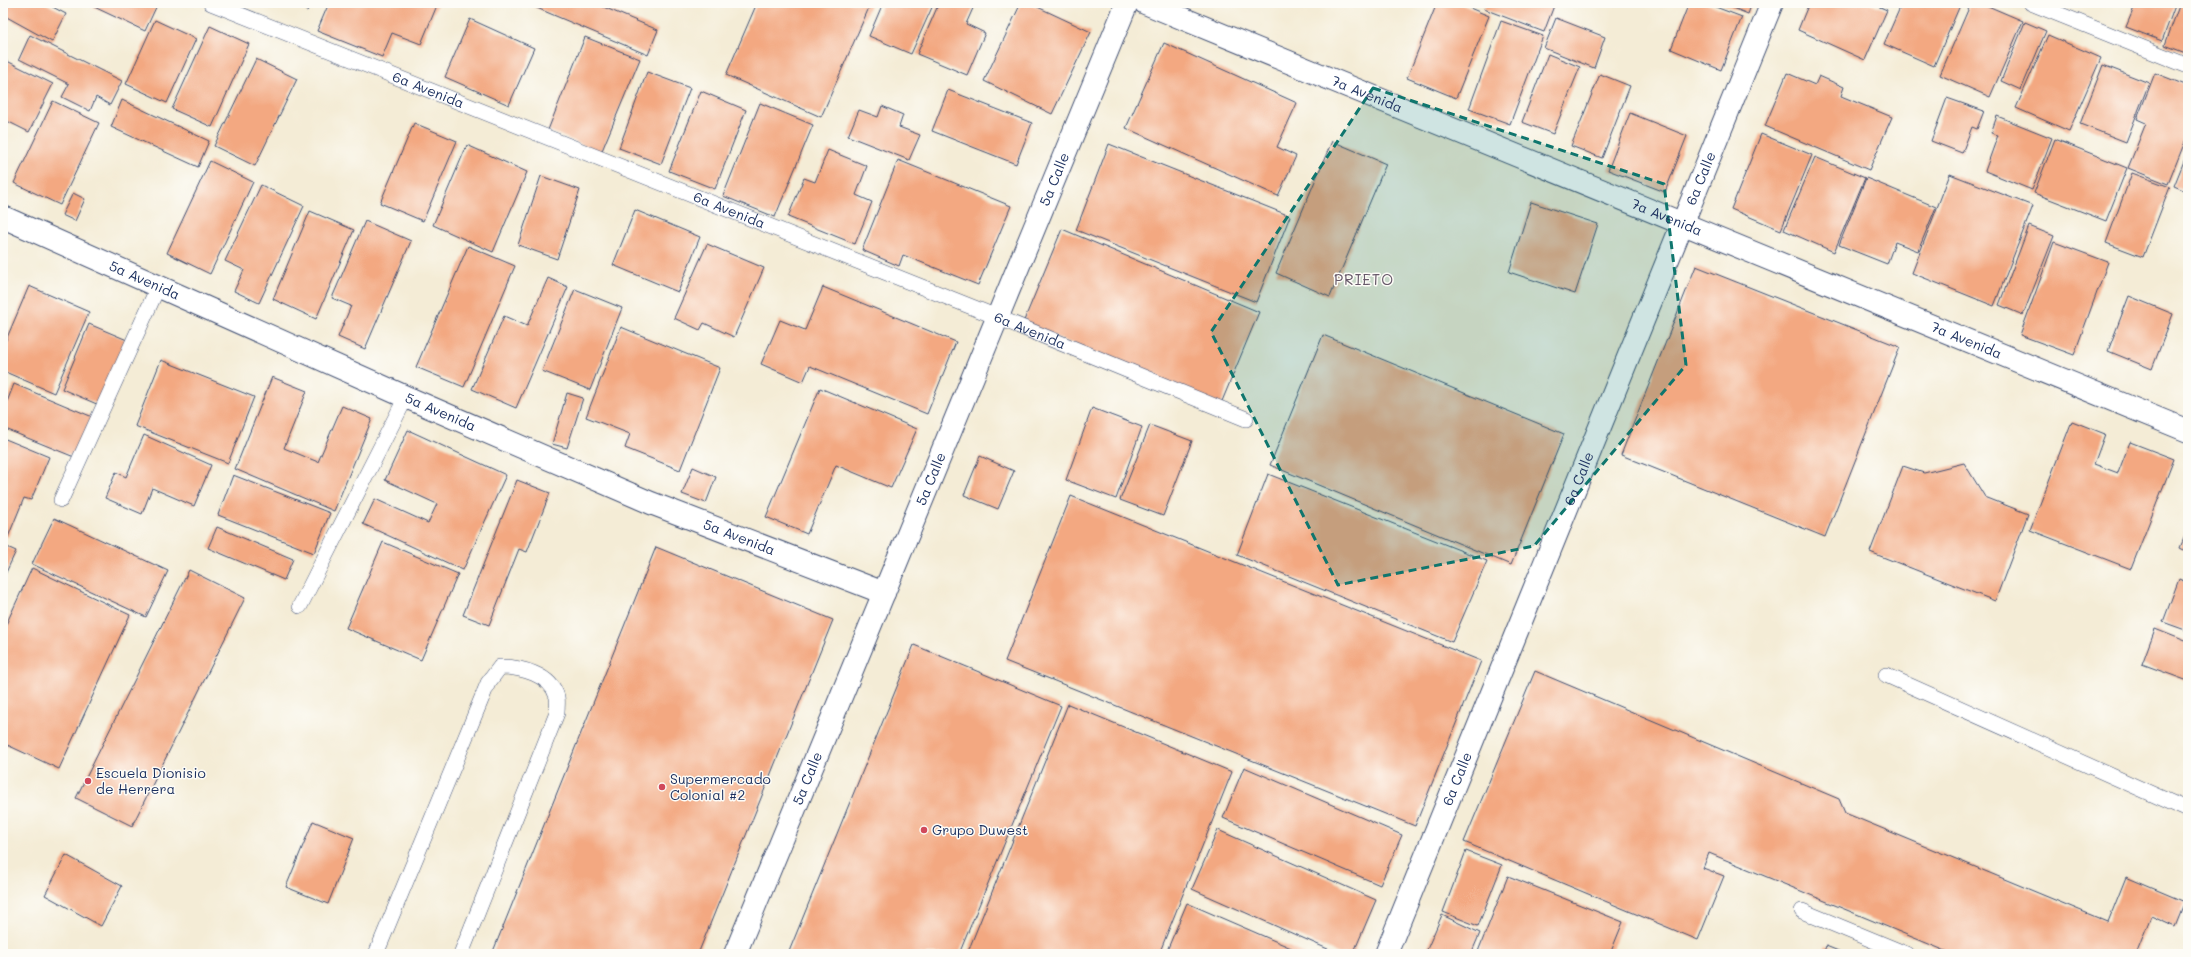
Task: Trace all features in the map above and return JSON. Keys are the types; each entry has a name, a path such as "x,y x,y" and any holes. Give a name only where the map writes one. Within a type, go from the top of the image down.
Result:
{"street":[{"name":"5a Calle","path":"735,954 1126,3"},
{"name":"7a Avenida","path":"1145,3 2188,431"},
{"name":"6a Calle","path":"1386,954 1772,3"},
{"name":"5a Avenida","path":"3,217 406,397 651,503 884,593"}],"lane":[{"name":"6a Avenida","path":"211,3 997,317 1246,419"},
{"path":"2031,3 2188,66"},
{"path":"61,500 158,287"},
{"path":"300,606 406,397"},
{"path":"376,954 488,683 500,667 515,667 544,678 556,696 557,713 461,954"},
{"path":"1886,675 2188,810"},
{"path":"1802,911 1906,954"}],"highlighted area":[{"path":"1373,88 1664,184 1686,365 1534,546 1338,585 1211,332"}],"building":[{"path":"5,3 45,3 66,14 52,42 3,15"},
{"path":"91,3 158,3 145,31 90,5"},
{"path":"293,3 311,3 307,11"},
{"path":"329,3 438,3 421,44 392,33 382,57 317,31"},
{"path":"525,3 594,3 658,30 648,55"},
{"path":"757,3 871,3 821,117 726,75"},
{"path":"883,3 934,3 911,54 869,36"},
{"path":"939,3 966,3 974,6 966,24 985,33 967,75 917,54"},
{"path":"1021,3 1029,3 1091,32 1052,114 984,81"},
{"path":"1437,3 1458,3 1489,16 1456,98 1407,78"},
{"path":"1486,3 1555,3 1544,32 1484,9"},
{"path":"1689,3 1705,3 1742,17 1721,70 1671,49"},
{"path":"1721,3 1752,3 1748,14"},
{"path":"1809,3 1870,3 1887,10 1865,60 1798,30"},
{"path":"1902,3 1961,3 1934,66 1884,44"},
{"path":"1971,3 1981,3 2023,21 1990,97 1940,75"},
{"path":"2136,3 2176,3 2162,41 2126,27"},
{"path":"2180,3 2188,3 2188,54 2165,45"},
{"path":"1556,18 1605,37 1594,68 1544,48"},
{"path":"470,19 534,48 509,105 445,77"},
{"path":"155,20 196,39 167,103 126,84"},
{"path":"1501,21 1543,36 1510,124 1469,109"},
{"path":"2025,22 2046,31 2021,90 2001,81"},
{"path":"210,26 249,44 212,127 172,109"},
{"path":"30,35 122,81 110,105 96,97 90,111 62,97 69,84 19,59"},
{"path":"2048,35 2101,58 2069,131 2016,108"},
{"path":"585,37 640,59 601,153 548,130"},
{"path":"1164,43 1297,103 1277,147 1296,156 1278,196 1126,128"},
{"path":"1548,54 1580,67 1553,134 1522,122"},
{"path":"3,59 53,84 29,132 3,119"},
{"path":"256,59 297,79 255,166 214,146"},
{"path":"2103,65 2149,83 2126,142 2080,124"},
{"path":"647,72 690,88 661,164 619,148"},
{"path":"1787,73 1815,85 1819,76 1844,87 1841,96 1892,117 1869,170 1765,126"},
{"path":"2155,73 2188,86 2188,134 2168,184 2128,168 2146,123 2137,119"},
{"path":"1600,74 1630,86 1602,158 1571,146"},
{"path":"948,90 1032,123 1016,164 932,131"},
{"path":"701,91 746,110 715,189 669,171"},
{"path":"1947,98 1984,111 1977,129 1972,127 1962,153 1931,141"},
{"path":"122,100 209,141 198,167 111,127"},
{"path":"53,101 99,123 60,205 14,183"},
{"path":"760,103 813,125 775,217 723,196"},
{"path":"882,106 903,115 899,127 920,135 909,160 848,136 859,110 878,117"},
{"path":"1630,113 1687,136 1665,192 1608,170"},
{"path":"1997,116 2052,138 2032,190 1985,171 1998,135 1991,133"},
{"path":"414,123 457,141 423,221 380,203"},
{"path":"1761,134 1812,155 1781,230 1731,209"},
{"path":"2055,139 2127,168 2106,221 2034,193"},
{"path":"1332,141 1386,164 1330,297 1276,273"},
{"path":"1109,144 1290,216 1256,302 1076,230"},
{"path":"467,145 527,172 493,252 433,225"},
{"path":"828,150 867,166 856,195 872,202 855,244 788,217 804,178 815,182"},
{"path":"2188,151 2188,192 2174,186"},
{"path":"1815,157 1865,178 1834,252 1784,230"},
{"path":"898,160 1011,206 978,285 903,255 899,266 862,250"},
{"path":"210,161 253,182 210,274 167,253"},
{"path":"2132,173 2170,187 2143,257 2106,243"},
{"path":"1950,174 2033,206 1994,306 1912,273"},
{"path":"541,176 580,190 557,259 518,245"},
{"path":"1866,178 1936,207 1918,251 1895,242 1887,264 1839,245"},
{"path":"261,185 304,206 259,303 234,291 244,270 225,261"},
{"path":"73,193 85,199 75,221 62,215"},
{"path":"1531,202 1598,224 1575,294 1509,272"},
{"path":"635,210 700,237 678,292 613,265"},
{"path":"310,211 354,230 316,319 273,299"},
{"path":"365,221 411,241 365,349 338,337 351,306 332,298"},
{"path":"2029,226 2054,236 2023,315 1999,305"},
{"path":"1062,229 1259,312 1220,406 1023,323"},
{"path":"2054,242 2108,262 2074,355 2020,335"},
{"path":"707,244 764,268 734,337 704,323 700,330 674,318"},
{"path":"468,246 515,266 464,387 416,367"},
{"path":"1696,266 1900,347 1825,537 1621,455"},
{"path":"548,278 568,287 516,408 472,389 504,316 527,326"},
{"path":"29,286 89,312 54,393 3,371 3,347"},
{"path":"823,287 956,342 927,414 810,366 803,382 761,364 780,320 805,330"},
{"path":"575,289 622,308 590,390 542,371"},
{"path":"2129,296 2173,314 2152,369 2108,351"},
{"path":"89,324 127,340 99,405 62,389"},
{"path":"621,327 720,368 680,470 625,448 630,434 586,417"},
{"path":"1323,335 1564,434 1511,565 1270,465"},
{"path":"161,360 254,397 228,463 135,426"},
{"path":"272,377 307,391 284,448 318,462 342,406 372,419 334,511 235,469"},
{"path":"14,384 95,418 79,459 3,428 3,412"},
{"path":"820,388 917,429 891,488 836,465 807,534 766,517"},
{"path":"567,393 583,398 567,448 552,444"},
{"path":"1092,408 1142,427 1116,499 1066,480"},
{"path":"2072,421 2105,434 2094,464 2118,473 2130,442 2174,459 2131,569 2030,530"},
{"path":"1150,425 1192,441 1163,516 1120,500"},
{"path":"408,430 506,475 463,570 363,524 375,499 428,523 437,504 385,480"},
{"path":"144,435 211,465 194,506 152,488 142,514 105,498 116,472 126,477"},
{"path":"3,438 49,457 31,500 24,498 8,537 3,535"},
{"path":"980,456 1014,471 998,509 964,495"},
{"path":"1964,463 1985,497 2028,514 1995,601 1870,552 1903,466 1924,473"},
{"path":"693,467 716,477 706,503 682,494"},
{"path":"1268,474 1487,561 1452,642 1237,555"},
{"path":"233,475 330,513 314,553 218,515"},
{"path":"517,480 550,493 527,552 519,549 489,625 463,615"},
{"path":"1071,496 1481,661 1415,826 1005,661"},
{"path":"54,518 168,571 146,617 32,564"},
{"path":"217,527 293,559 284,580 208,548"},
{"path":"2188,528 2188,552 2180,548"},
{"path":"383,542 458,574 421,660 346,628"},
{"path":"3,545 16,551 3,579"},
{"name":"Supermercado Colonial #2","path":"656,547 833,620 698,954 492,954"},
{"path":"32,568 130,615 59,769 3,743 3,631"},
{"path":"189,570 245,598 132,826 76,798"},
{"path":"2179,579 2188,583 2188,631 2163,622"},
{"path":"2155,629 2188,642 2188,681 2142,664"},
{"name":"Grupo Duwest","path":"914,645 1061,706 959,954 788,954"},
{"path":"1535,671 1839,799 1845,813 2108,922 2126,877 2185,902 2175,927 2151,916 2136,954 1953,954 1709,853 1703,868 1724,876 1698,940 1464,842"},
{"path":"1068,704 1232,772 1159,954 967,954"},
{"path":"1244,767 1402,835 1380,885 1223,818"},
{"path":"313,821 354,838 328,904 286,887"},
{"path":"1218,830 1376,900 1353,954 1339,954 1192,889"},
{"path":"1466,851 1502,865 1478,926 1443,912"},
{"path":"66,855 122,886 101,926 45,895"},
{"path":"1508,876 1623,922 1610,954 1477,954"},
{"path":"1187,903 1305,954 1168,954 1166,953"},
{"path":"1442,915 1480,933 1471,954 1425,954"},
{"path":"1826,946 1846,954 1823,954"}],"place":[{"name":"Escuela Dionisio de Herrera","path":"88,781"},
{"name":"Supermercado Colonial #2","path":"662,787"},
{"name":"Grupo Duwest","path":"924,830"}],"district":[{"name":"PRIETO","path":"1364,280"}]}
